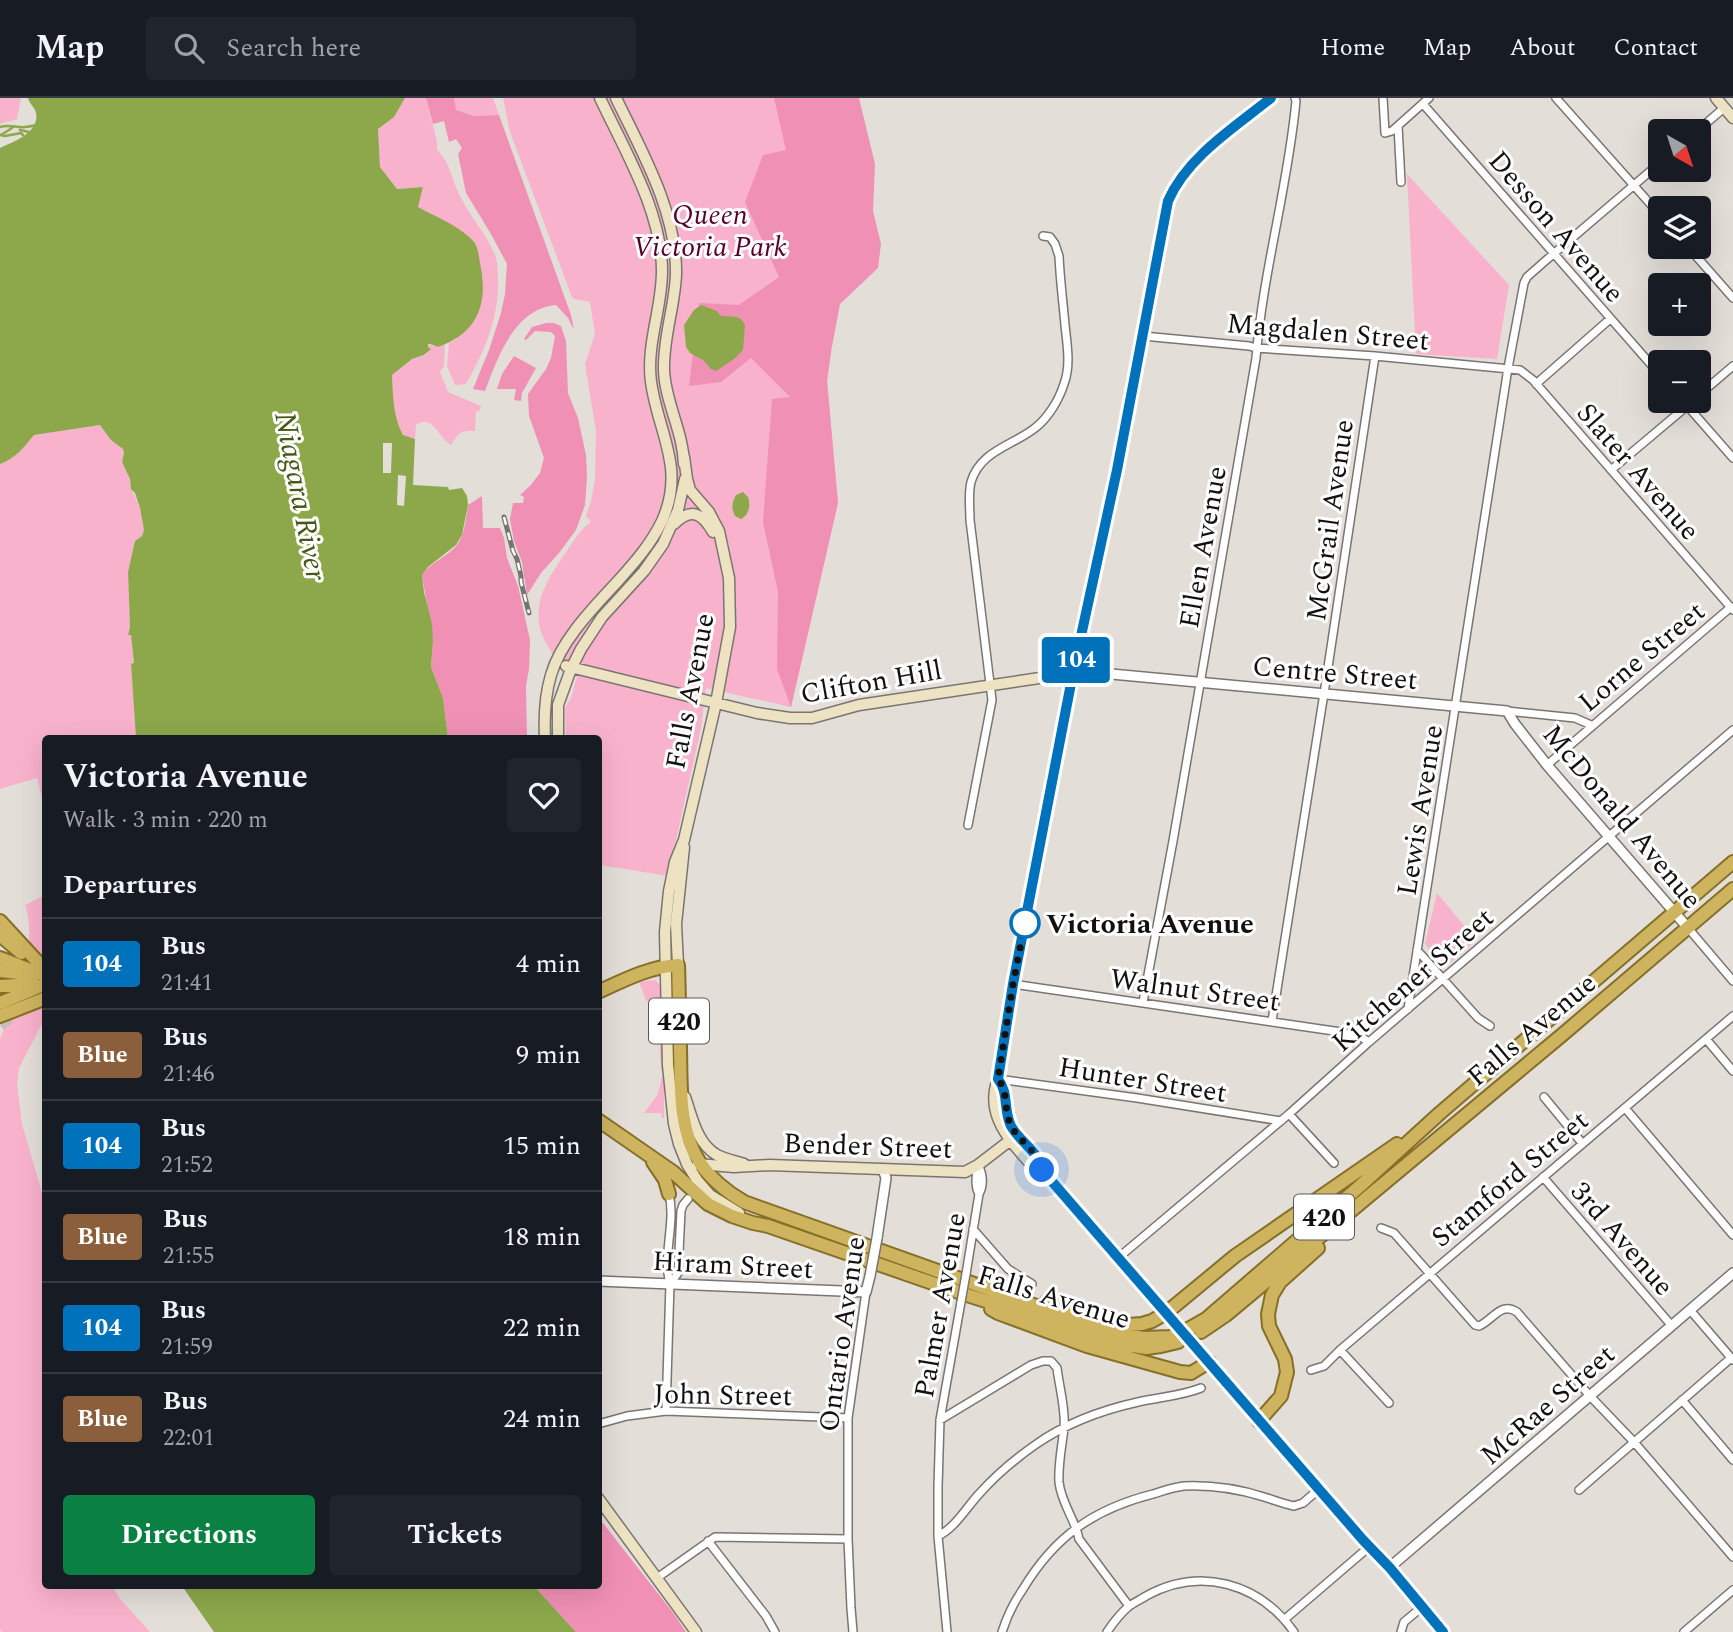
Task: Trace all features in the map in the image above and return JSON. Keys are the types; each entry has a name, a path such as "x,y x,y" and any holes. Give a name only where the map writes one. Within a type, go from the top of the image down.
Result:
{"highway":[{"name":"Falls Avenue","path":"672,966 682,1105 687,1132 701,1164 735,1197 969,1294 1112,1333 1144,1338 1170,1337 1206,1319 1440,1113 1733,862"},
{"name":"Falls Avenue","path":"768,1226 1120,1344 1146,1348 1174,1343 1201,1332 1226,1315 1531,1061 1733,888"},
{"path":"0,921 4,971 24,991 40,974"},
{"path":"602,990 639,974 672,966"},
{"path":"4,971 40,974"},
{"path":"4,971 40,974"},
{"path":"4,971 40,974"},
{"path":"4,971 40,974"},
{"path":"4,971 40,1000"},
{"path":"969,1294 998,1284 1112,1322 1128,1325 1153,1321 1236,1256 1440,1113"},
{"path":"602,1123 678,1176 704,1200 732,1216 768,1226"},
{"path":"640,1149 661,1173 669,1194"},
{"path":"1259,1421 1281,1396 1287,1372 1282,1350 1269,1326 1268,1314 1272,1295 1280,1282 1356,1214 1380,1185"},
{"path":"688,1199 694,1197 704,1200"},
{"path":"969,1294 998,1313 1087,1346 1138,1361 1191,1373 1209,1362"}],"main road":[{"path":"545,735 551,674 568,642 586,617 652,540 664,515 671,482 671,457 655,403 650,368 651,345 661,289 659,234 643,189 600,98"},
{"path":"558,735 558,705 571,668 602,617 644,571 663,544 682,496 685,477 684,457 667,394 664,372 675,289 673,235 661,197 616,98"},
{"path":"1271,98 1213,144 1185,174 1168,201 1117,470 1073,673 1013,984 998,1079 993,1091 1002,1128 1013,1138 1034,1168 1042,1170 1443,1632"},
{"path":"1716,98 1733,118"},
{"name":"Falls Avenue","path":"684,457 688,485 719,531 730,588 730,627 716,703 684,840 672,966 668,1065 676,1133 687,1164 697,1180 716,1200 768,1226"},
{"name":"Falls Avenue","path":"672,526 685,514 698,515 707,523 723,551"},
{"name":"Clifton Hill","path":"557,662 571,668 771,716 812,718 859,705 1073,673"},
{"name":"Bender Street","path":"681,1085 697,1131 706,1146 722,1157 748,1165"},
{"name":"Bender Street","path":"687,1164 965,1172 1013,1138"},
{"path":"602,1503 696,1632"}],"street":[{"name":"Ellen Avenue","path":"1143,1002 1225,539 1256,338 1293,130 1295,98"},
{"path":"1382,98 1385,133 1392,131 1426,101"},
{"path":"1556,98 1648,202"},
{"name":"Desson Avenue","path":"1426,101 1553,254 1648,361"},
{"path":"1711,119 1724,108"},
{"path":"1398,126 1401,182"},
{"name":"Lewis Avenue","path":"1408,1009 1508,368 1524,283 1527,277 1648,173"},
{"path":"968,825 992,700 970,520 971,483 976,470 986,458 1041,423 1057,402 1069,365 1059,256 1050,237 1043,236"},
{"path":"1699,259 1733,298"},
{"path":"1536,384 1610,319"},
{"name":"Magdalen Street","path":"1143,336 1508,368"},
{"name":"McGrail Avenue","path":"1272,1021 1374,356"},
{"path":"1711,385 1733,366"},
{"name":"Slater Avenue","path":"1508,368 1520,370 1536,384 1732,609"},
{"path":"1611,470 1676,413"},
{"path":"1697,413 1733,458"},
{"name":"Lorne Street","path":"1547,765 1591,725 1732,609"},
{"name":"Centre Street","path":"1073,673 1090,672 1507,711 1575,718 1591,725"},
{"name":"McDonald Avenue","path":"1507,711 1547,765 1733,981"},
{"name":"Kitchener Street","path":"1118,1258 1281,1121 1369,1042 1733,730"},
{"path":"1417,950 1478,1018 1490,1026"},
{"name":"Walnut Street","path":"1013,984 1341,1032 1369,1042"},
{"name":"Stamford Street","path":"1311,1370 1324,1366 1733,1016"},
{"path":"1706,1040 1733,1071"},
{"name":"Hunter Street","path":"998,1079 1281,1121"},
{"path":"1544,1097 1582,1143"},
{"path":"1625,1108 1733,1235"},
{"path":"1289,1114 1334,1163"},
{"name":"Palmer Avenue","path":"947,1632 938,1536 940,1420 969,1294 966,1274 983,1182 978,1165"},
{"name":"Ontario Avenue","path":"853,1632 848,1539 848,1418 886,1178 883,1169"},
{"name":"3rd Avenue","path":"1542,1177 1672,1326"},
{"path":"666,1411 670,1284 667,1272 671,1218 669,1194"},
{"path":"670,1284 678,1273 681,1211 682,1205 688,1199"},
{"path":"1381,1228 1394,1233 1475,1325 1484,1324 1500,1310 1511,1308 1517,1312 1733,1557"},
{"path":"973,1229 1008,1269 1032,1284"},
{"name":"McRae Street","path":"1390,1568 1733,1273"},
{"name":"Hiram Street","path":"602,1281 866,1292"},
{"name":"3rd Avenue","path":"1690,1310 1732,1359"},
{"path":"1340,1350 1389,1403"},
{"path":"1579,1490 1732,1359"},
{"path":"940,1420 1031,1365 1043,1361 1051,1362 1057,1368 1064,1427 1059,1482 1065,1506 1079,1539 1129,1606"},
{"path":"938,1536 947,1532 980,1492 1007,1466 1064,1427 1101,1412 1201,1388"},
{"path":"1682,1401 1733,1460"},
{"name":"John Street","path":"602,1423 627,1416 666,1411 848,1418"},
{"path":"1002,1632 1012,1606 1036,1567 1055,1545 1076,1528 1109,1508 1183,1486 1237,1490 1294,1506 1303,1503 1319,1489"},
{"path":"657,1578 715,1537 848,1539"},
{"path":"708,1541 775,1632"},
{"path":"1284,1619 1369,1547"},
{"path":"1107,1632 1129,1606 1157,1590 1175,1584 1213,1581 1229,1584 1268,1603 1294,1632"},
{"path":"1684,1632 1733,1590"},
{"path":"1401,1632 1404,1622 1422,1607"}],"green space":[{"path":"0,98 21,98 17,119 0,124"},
{"path":"405,98 426,98 437,150 445,160 459,194 497,260 498,291 494,319 466,384 455,385 447,366 449,343 456,339 483,280 476,244 460,230 418,207 423,187 397,189 380,167 378,129 394,117"},
{"path":"454,98 493,98 499,115 474,116 455,110"},
{"name":"Queen Victoria Park","path":"503,98 830,98 831,352 827,381 838,503 791,707 706,688 701,728 668,876 602,865 602,735 566,735 565,708 571,698 578,673 557,661 541,633 539,609 545,587 576,537 591,522 586,516 595,480 596,431 585,364 595,334 590,302 572,297 510,132"},
{"path":"1407,174 1509,285 1497,359 1416,354"},
{"path":"445,344 444,366 440,372 448,392 481,406 476,412 475,431 460,433 451,445 426,422 416,425 415,439 403,435 395,413 392,375 412,359 425,355 431,349 428,345 438,347"},
{"path":"100,425 111,440 123,449 122,462 140,508 144,530 142,536 135,541 128,573 128,634 131,635 134,664 131,665 136,735 42,735 42,798 37,778 0,789 0,464 15,456 34,435"},
{"path":"1437,893 1476,940 1444,968 1425,944"},
{"path":"42,896 42,1024 19,1068 17,1084 22,1124 42,1193 42,1589 114,1589 150,1632 2,1632 0,1629 0,1039 18,990 27,955 29,921 25,905"},
{"path":"1419,963 1422,963 1433,977 1415,993 1414,992"},
{"path":"655,980 663,988 666,1090 664,1118 661,1113 644,1113 658,1094 663,1072 658,1014 646,1000 639,982"}],"shaded area":[{"path":"426,98 454,98 456,110 474,116 499,115 571,315 574,330 568,318 556,305 541,308 529,315 502,350 485,391 473,389 501,313 507,264 466,193 458,154 462,148 456,139 449,142 444,121 433,124"},
{"path":"774,98 859,98 875,164 873,211 881,244 878,268 840,304 827,381 838,503 791,707 777,669 778,592 763,522 772,399 790,397 751,358 721,382 689,386 699,303 739,305 779,277 745,202 763,155 786,150"},
{"path":"546,323 561,326 566,341 568,393 578,418 586,455 587,477 585,505 576,530 527,595 522,562 510,519 513,503 523,503 524,497 520,495 540,473 544,458 529,416 528,394 546,369 555,336 551,332 535,331 524,339 532,327"},
{"path":"514,356 536,368 522,393 521,401 514,400 516,389 497,389 502,374"},
{"path":"482,496 483,528 500,528 507,558 518,586 530,640 526,686 527,735 448,735 443,698 431,667 433,641 422,575 460,541 468,505"},
{"path":"602,1522 686,1632 576,1632 537,1589 602,1589"}],"water":[{"name":"Niagara River","path":"28,98 405,98 394,117 378,129 380,167 397,189 423,187 418,207 455,227 474,242 483,282 483,295 476,317 462,335 438,347 428,344 431,349 412,359 392,375 397,421 403,435 415,439 413,485 448,487 449,490 462,488 467,496 468,505 462,535 456,545 422,575 432,624 431,667 443,698 448,735 136,735 131,664 134,663 131,635 128,635 128,572 135,541 142,536 144,530 140,508 122,462 123,449 111,440 100,425 34,435 15,456 0,464 0,148 25,135 34,126 36,113"},
{"path":"701,305 717,311 721,316 738,318 745,325 743,350 716,371 690,353 686,347 684,325"},
{"path":"743,492 748,497 749,506 748,512 741,519 735,516 732,505 736,495"},
{"path":"184,1589 537,1589 576,1632 214,1632"}],"pier":[{"path":"383,443 392,443 391,473 383,473"},
{"path":"398,475 406,476 404,506 397,505"}],"waterway":[{"path":"0,127 36,125"},
{"path":"1,135 12,128"},
{"path":"20,130 29,132"},
{"path":"0,135 23,135"}],"tunnel":[{"path":"0,1025 15,1013"}],"railway":[{"path":"504,517 529,613"}],"bus line":[{"name":"104","path":"1271,98 1213,144 1185,174 1168,201 1117,470 1073,673 1013,984 998,1079 1004,1087 1010,1123 1041,1162 1042,1170 1443,1632"}],"place":[{"name":"Victoria Avenue","path":"1025,923"}],"route":[{"path":"1025,923 998,1079 1004,1087 1010,1123 1041,1162 1042,1170"}]}
